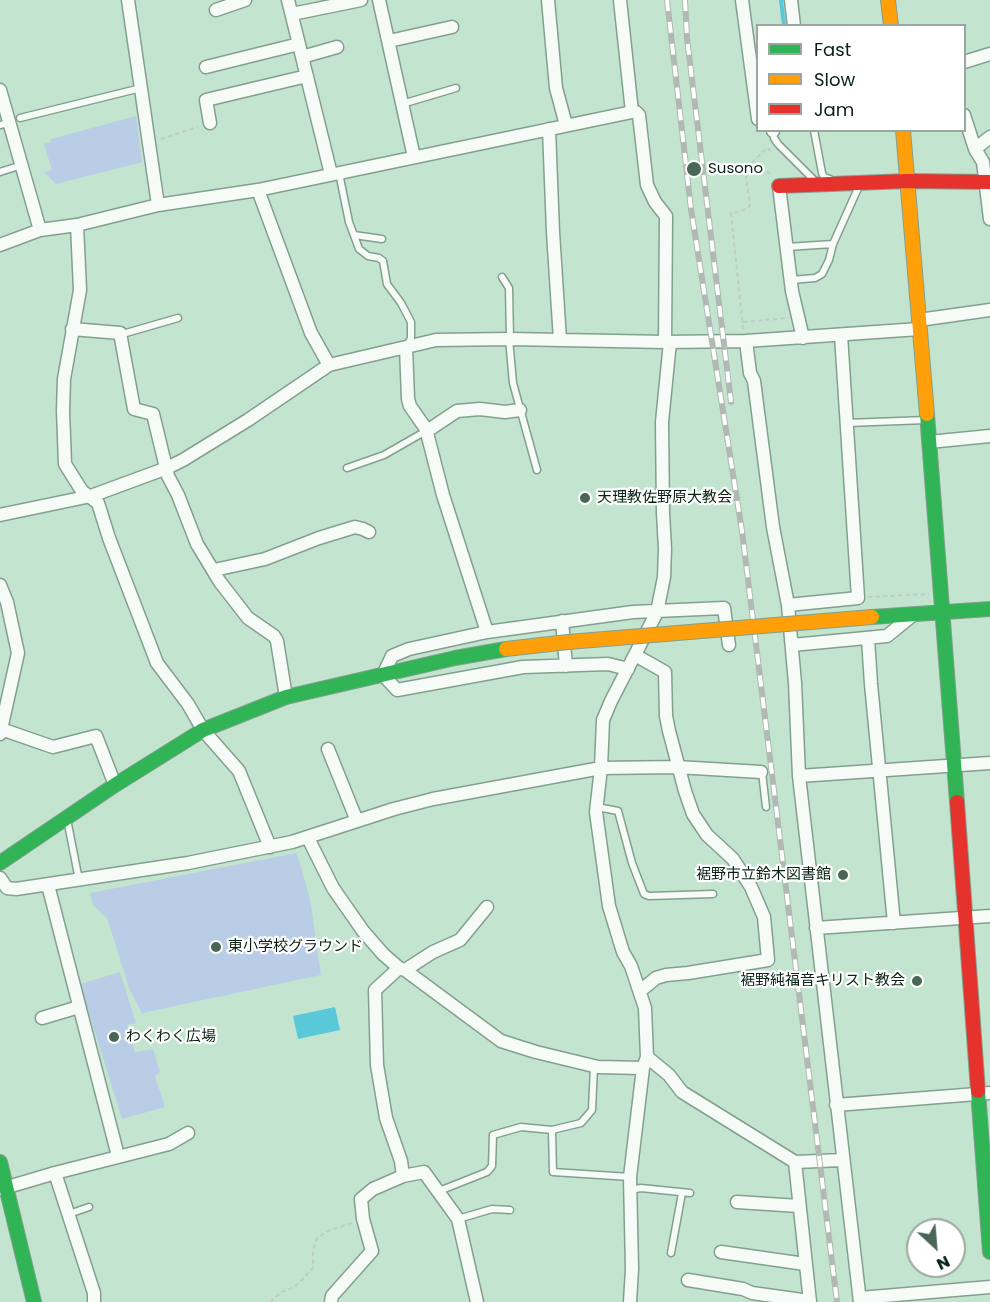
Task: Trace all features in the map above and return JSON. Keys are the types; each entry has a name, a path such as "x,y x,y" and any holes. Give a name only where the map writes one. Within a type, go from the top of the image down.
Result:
{"street":[{"path":"128,0 158,205"},
{"path":"216,10 245,0"},
{"path":"288,0 335,173"},
{"path":"379,0 414,157"},
{"path":"548,0 556,88 566,125"},
{"path":"620,0 632,112"},
{"path":"742,0 753,53 756,93"},
{"path":"791,0 794,24"},
{"path":"888,0 891,24"},
{"path":"292,14 323,4 354,1"},
{"path":"388,41 452,27"},
{"path":"206,67 299,44"},
{"path":"302,57 337,47"},
{"path":"966,61 990,54"},
{"path":"210,123 206,100 307,76"},
{"path":"0,90 40,230"},
{"path":"0,245 40,230 77,225 158,205 258,190 632,112 639,115 647,185 655,202 666,216 668,342 662,422 664,577 657,612 603,720 597,807 609,906 623,952 631,966 645,1008 645,1063 630,1183 632,1269 630,1302"},
{"path":"966,121 975,149 983,162 990,219"},
{"path":"549,129 560,340"},
{"path":"903,132 943,612 965,918 984,1093 990,1252"},
{"path":"975,149 990,137"},
{"path":"803,338 797,318 791,280 779,186 987,182"},
{"path":"258,190 307,324 329,365"},
{"path":"77,225 80,290 64,379 64,459 82,490 98,503 157,663 188,704 203,730 239,771 270,847"},
{"path":"0,515 91,496 166,468 248,420 329,365 436,340 668,342 803,338 919,324 990,310"},
{"path":"72,329 120,333 134,409 153,414 166,468 197,544 233,601 248,618 274,636 277,641 286,697"},
{"path":"788,604 858,598 841,335"},
{"path":"745,341 750,373 754,381 773,527 788,604 799,776 860,1300 990,1287"},
{"path":"406,347 408,399 410,406 427,431 443,495 487,632"},
{"path":"427,431 457,411 520,410"},
{"path":"929,442 990,436"},
{"path":"214,570 265,559 355,527 369,532"},
{"path":"0,585 7,602 18,653 0,732 53,747 96,736 115,785"},
{"path":"383,675 392,656 409,649 487,632 633,612 724,608 729,645"},
{"path":"0,863 115,785 203,730 286,697 455,658 506,649 568,642 990,609"},
{"path":"792,645 887,636 914,614"},
{"path":"562,621 566,666"},
{"path":"868,639 894,923"},
{"path":"634,655 665,672 666,716 677,767 693,814 706,835 733,859 751,887 764,917 768,960 666,975 656,978 640,991"},
{"path":"383,675 397,690 523,667 609,664 628,669"},
{"path":"328,749 357,820"},
{"path":"799,776 990,763"},
{"path":"0,878 7,888 16,889 188,863 309,838 357,820 433,800 601,768 677,767 762,772"},
{"path":"309,838 333,888 363,931 402,969 501,1041 536,1053 594,1066 645,1063 669,1075 682,1092 795,1162 843,1160"},
{"path":"48,885 118,1156"},
{"path":"403,1176 401,1161 386,1118 377,1065 375,990 402,969 460,940 487,907"},
{"path":"816,928 990,916"},
{"path":"42,1018 79,1007"},
{"path":"836,1105 984,1093"},
{"path":"3,1188 169,1144 188,1133"},
{"path":"0,1162 3,1188 34,1302"},
{"path":"688,1280 743,1289 753,1297 809,1302 795,1162"},
{"path":"331,1302 332,1296 372,1251 363,1220 361,1199 373,1189 403,1176 424,1172 458,1219 477,1302"},
{"path":"55,1173 94,1293 94,1302"},
{"path":"737,1202 799,1206"},
{"path":"721,1252 805,1264"}],"lane":[{"path":"10,122 142,88"},
{"path":"402,104 456,88"},
{"path":"773,132 778,144 819,184"},
{"path":"814,132 822,173 824,177 839,184"},
{"path":"0,171 22,165"},
{"path":"335,173 359,249 368,256 383,261 387,284 411,322 411,338 406,347"},
{"path":"791,280 815,278 822,274 830,260 833,244 860,183"},
{"path":"354,235 382,238"},
{"path":"787,247 833,244"},
{"path":"502,277 509,288 510,363 520,410 537,470"},
{"path":"120,333 178,318"},
{"path":"847,423 927,420"},
{"path":"346,468 384,455 427,431"},
{"path":"762,772 766,807"},
{"path":"597,807 618,811 632,863 645,894 649,896 713,894"},
{"path":"66,818 79,880"},
{"path":"439,1191 487,1172 492,1166 493,1136 521,1127 552,1130 581,1123 592,1110 594,1066"},
{"path":"552,1130 554,1172 630,1183 641,1188 686,1193 670,1253"},
{"path":"69,1214 89,1207"},
{"path":"458,1219 492,1209 510,1210"}],"path":[{"path":"150,143 210,123"},
{"path":"745,170 767,148 776,155"},
{"path":"745,170 772,173"},
{"path":"745,170 750,206 740,212 731,213 745,341"},
{"path":"742,322 797,318"},
{"path":"858,598 934,594"},
{"path":"270,1302 282,1292 295,1287 313,1268 313,1251 317,1238 336,1228 363,1220"}],"shaded area":[{"path":"136,116 142,162 56,184 44,172 52,170 44,144 51,142 51,139"},
{"name":"東小学校グラウンド","path":"297,853 310,899 321,975 142,1013 130,991 107,918 93,905 90,893"},
{"name":"わくわく広場","path":"120,972 136,1023 127,1025 135,1052 153,1049 160,1072 155,1076 165,1107 122,1119 80,984"}],"water":[{"path":"335,1007 340,1030 298,1039 293,1016"}],"waterway":[{"path":"781,0 784,24"}],"railway":[{"path":"667,0 691,209 742,531 837,1302"},
{"path":"685,0 687,38 731,402"}],"traffic: fast":[{"path":"927,414 957,802"},
{"path":"872,617 990,609"},
{"path":"0,863 115,785 203,730 286,697 455,658 506,649"},
{"path":"978,1091 990,1252"},
{"path":"0,1162 34,1302"}],"traffic: slow":[{"path":"888,0 891,24"},
{"path":"903,132 927,414"},
{"path":"506,649 872,617"}],"traffic: jam":[{"path":"779,186 908,181 990,182"},
{"path":"957,802 978,1091"}],"place":[{"name":"Susono","path":"694,169"},
{"name":"天理教佐野原大教会","path":"585,498"},
{"name":"裾野市立鈴木図書館","path":"843,875"},
{"name":"東小学校グラウンド","path":"216,947"},
{"name":"裾野純福音キリスト教会","path":"917,981"},
{"name":"わくわく広場","path":"114,1037"}]}
